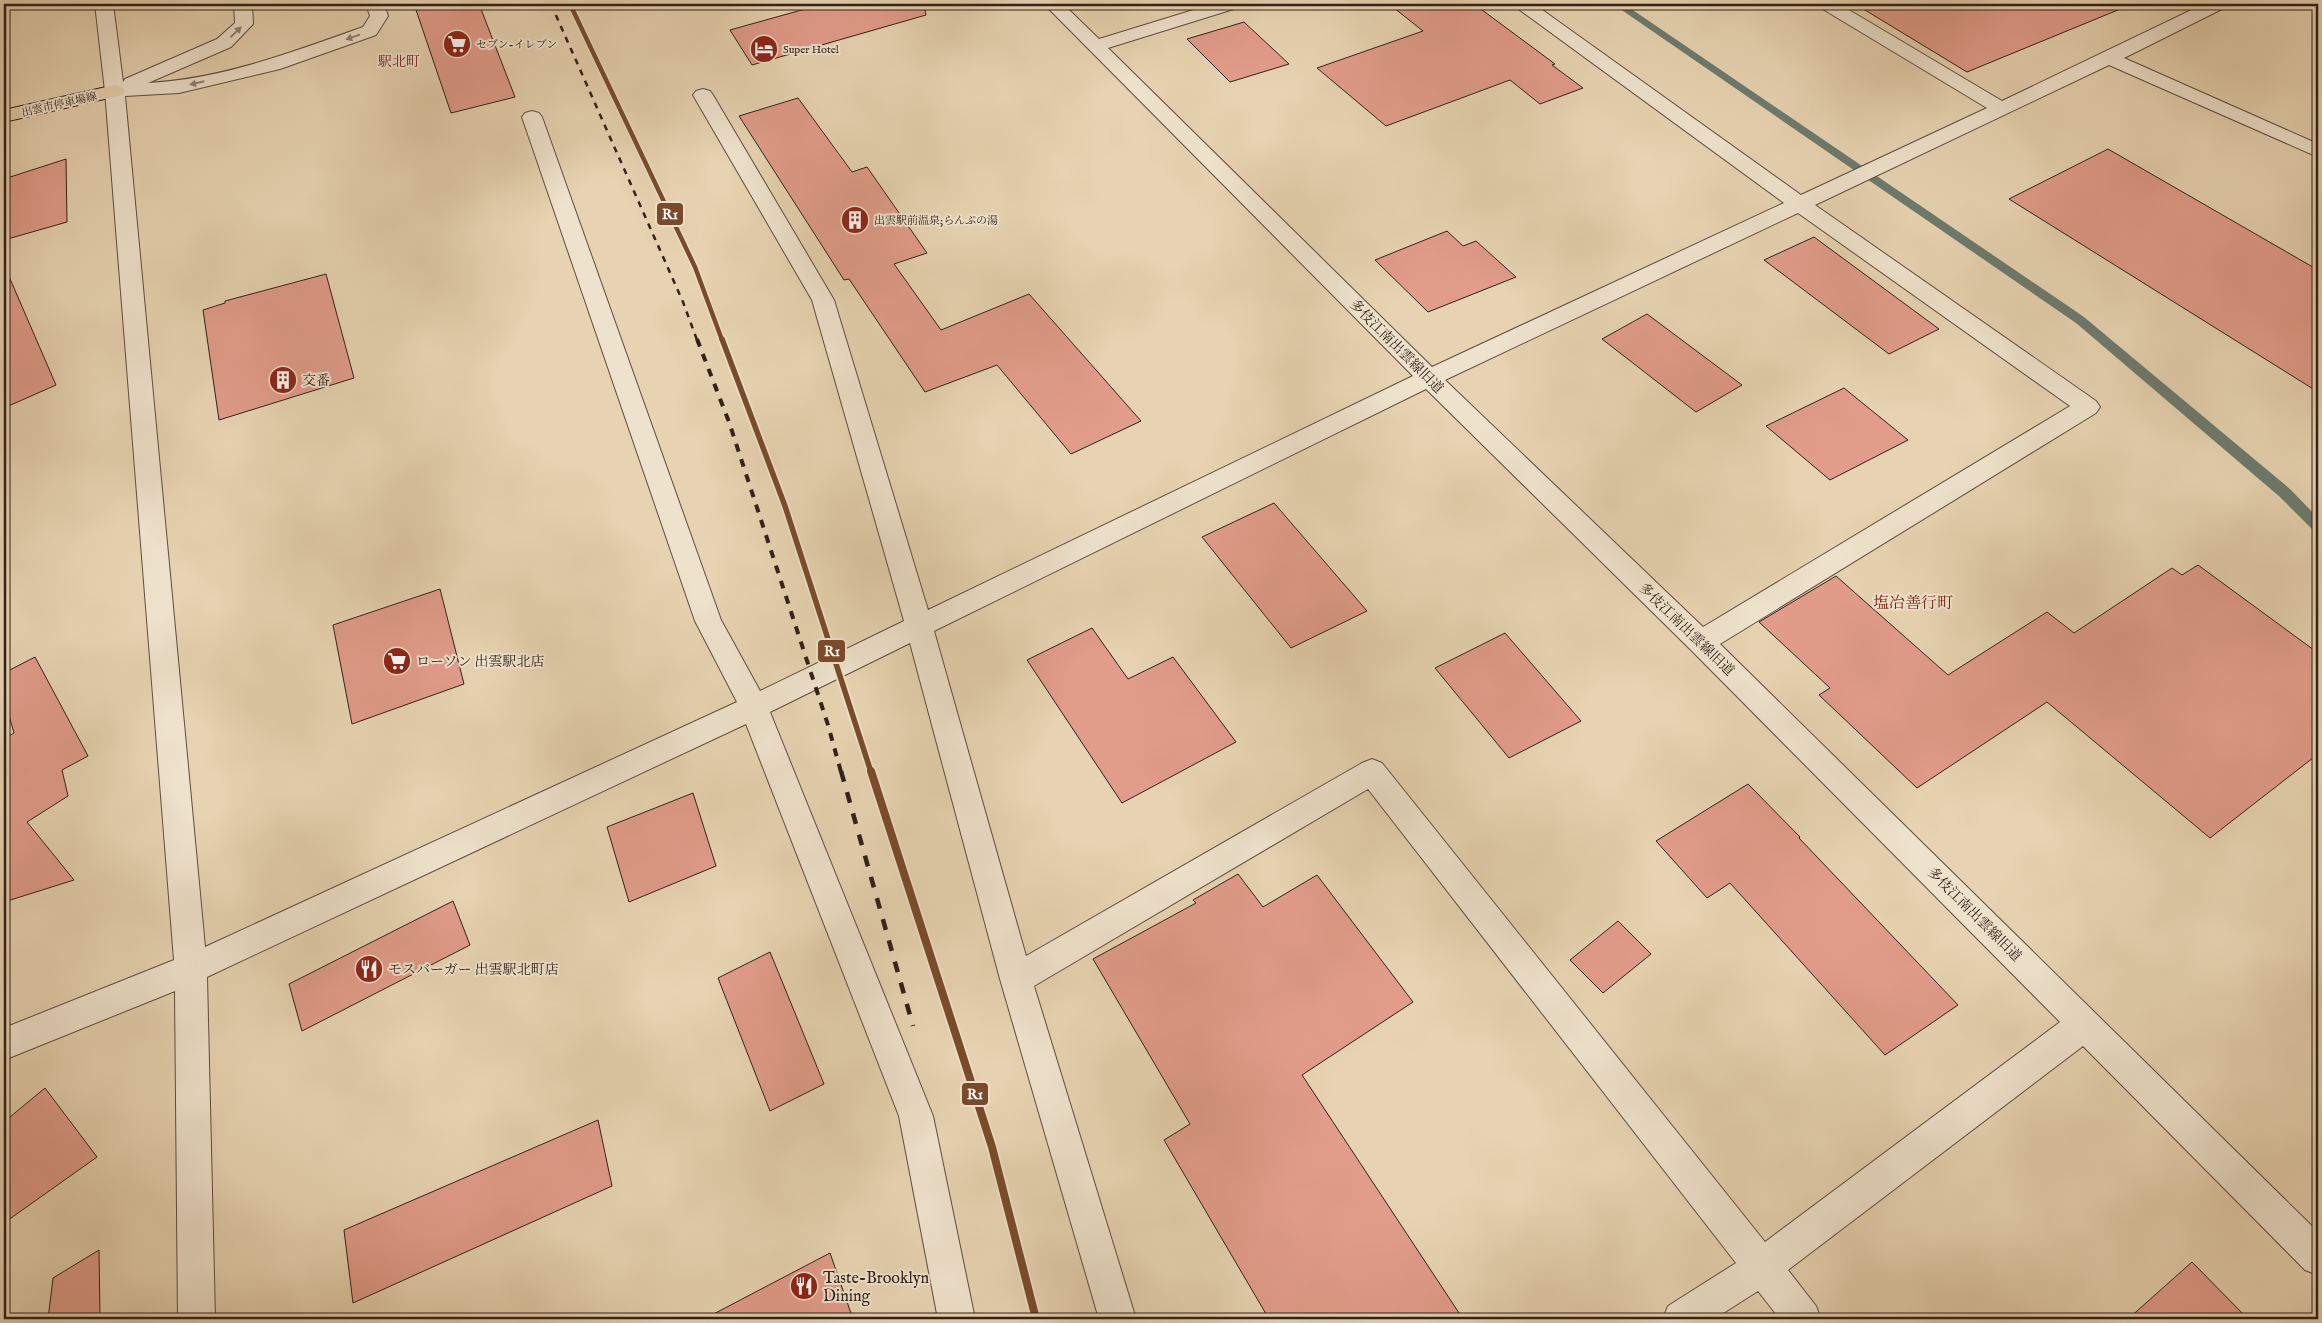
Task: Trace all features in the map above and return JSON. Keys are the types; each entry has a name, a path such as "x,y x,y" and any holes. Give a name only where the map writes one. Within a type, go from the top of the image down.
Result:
{"main road":[{"name":"出雲市停車場線","path":"4,116 115,91"}],"street":[{"path":"104,4 115,91 191,969 196,1319"},
{"path":"115,91 224,43 244,24 243,4"},
{"path":"115,91 179,87 273,65 370,31 379,16 375,4"},
{"name":"多伎江南出雲線旧道","path":"1053,4 1429,378 1701,642 2318,1257"},
{"path":"1096,46 1231,4"},
{"path":"1523,4 1798,203 2088,407 1701,642"},
{"path":"1826,4 2002,109"},
{"path":"4,1044 191,969 754,707 1429,378 1798,203 2002,109 2218,4"},
{"path":"2109,58 2318,151"},
{"path":"703,95 823,300 919,625 1016,979 1117,1319"},
{"path":"532,117 708,621 754,707 916,1116 958,1319"},
{"path":"1016,979 1372,772 1803,1319"},
{"path":"1681,1319 1762,1267 2085,1024"}],"building":[{"path":"414,4 479,4 515,97 451,113"},
{"path":"823,4 924,4 926,15 752,65 730,30"},
{"path":"1389,4 1474,4 1555,64 1552,65 1583,88 1540,104 1510,80 1386,126 1317,68 1423,31"},
{"path":"1855,4 2129,4 2130,5 1967,72"},
{"path":"1244,22 1289,64 1230,82 1187,39"},
{"path":"798,98 852,172 867,167 927,253 894,264 941,330 1029,294 1141,421 1071,454 997,365 925,392 849,279 844,280 739,116"},
{"path":"2108,149 2318,270 2318,392 2009,199"},
{"path":"66,159 67,222 4,240 4,179"},
{"path":"1447,231 1463,246 1476,241 1516,277 1428,312 1375,260"},
{"path":"1814,237 1939,329 1889,354 1764,260"},
{"path":"4,265 56,385 4,408"},
{"path":"326,274 354,378 219,420 203,310 225,303 225,301"},
{"path":"1647,314 1742,385 1696,412 1602,339"},
{"path":"1844,388 1908,440 1830,480 1766,426"},
{"path":"1274,503 1367,611 1291,648 1202,537"},
{"path":"2198,565 2318,653 2318,754 2210,838 2047,702 1917,788 1819,695 1830,688 1759,622 1836,576 1948,675 2047,612 2074,633 2172,568 2182,575"},
{"path":"440,589 464,684 352,724 333,625"},
{"path":"1092,628 1128,679 1173,657 1236,742 1122,803 1027,660"},
{"path":"1505,633 1581,721 1509,758 1435,668"},
{"path":"35,657 88,756 62,770 68,796 27,822 74,880 4,902 4,739 14,733 4,698 4,673"},
{"path":"1748,784 1958,1005 1885,1055 1730,883 1707,898 1656,841"},
{"path":"693,793 716,866 629,902 607,827"},
{"path":"1238,874 1263,907 1317,875 1413,1002 1302,1075 1463,1319 1269,1319 1164,1140 1190,1124 1093,959 1196,903 1193,900"},
{"path":"453,901 470,945 302,1031 289,984"},
{"path":"1618,921 1651,954 1603,993 1570,960"},
{"path":"770,952 824,1084 770,1111 718,978"},
{"path":"45,1088 97,1157 4,1223 4,1122"},
{"path":"598,1120 612,1186 353,1303 344,1230"},
{"path":"99,1250 100,1319 48,1319 53,1278"},
{"name":"Taste-Brooklyn Dining","path":"830,1253 853,1319 704,1319"},
{"path":"2192,1262 2248,1319 2128,1319"}],"waterway":[{"path":"1618,4 2080,320 2285,493 2318,526"}],"railway":[{"path":"551,4 683,302 697,340"},
{"path":"697,339 729,422 828,725 841,772"},
{"path":"841,771 913,1026"}],"transit line":[{"name":"R1","path":"570,4 695,267 785,506 992,1147 1036,1319"}],"place":[{"name":"セブン-イレブン","path":"457,44"},
{"name":"Super Hotel","path":"764,49"},
{"name":"出雲駅前温泉;らんぷの湯","path":"855,220"},
{"name":"交番","path":"283,380"},
{"name":"ローソン 出雲駅北店","path":"397,661"},
{"name":"モスバーガー 出雲駅北町店","path":"369,969"},
{"name":"Taste-Brooklyn Dining","path":"804,1286"}],"district":[{"name":"駅北町","path":"399,61"},
{"name":"塩冶善行町","path":"1913,602"}]}
